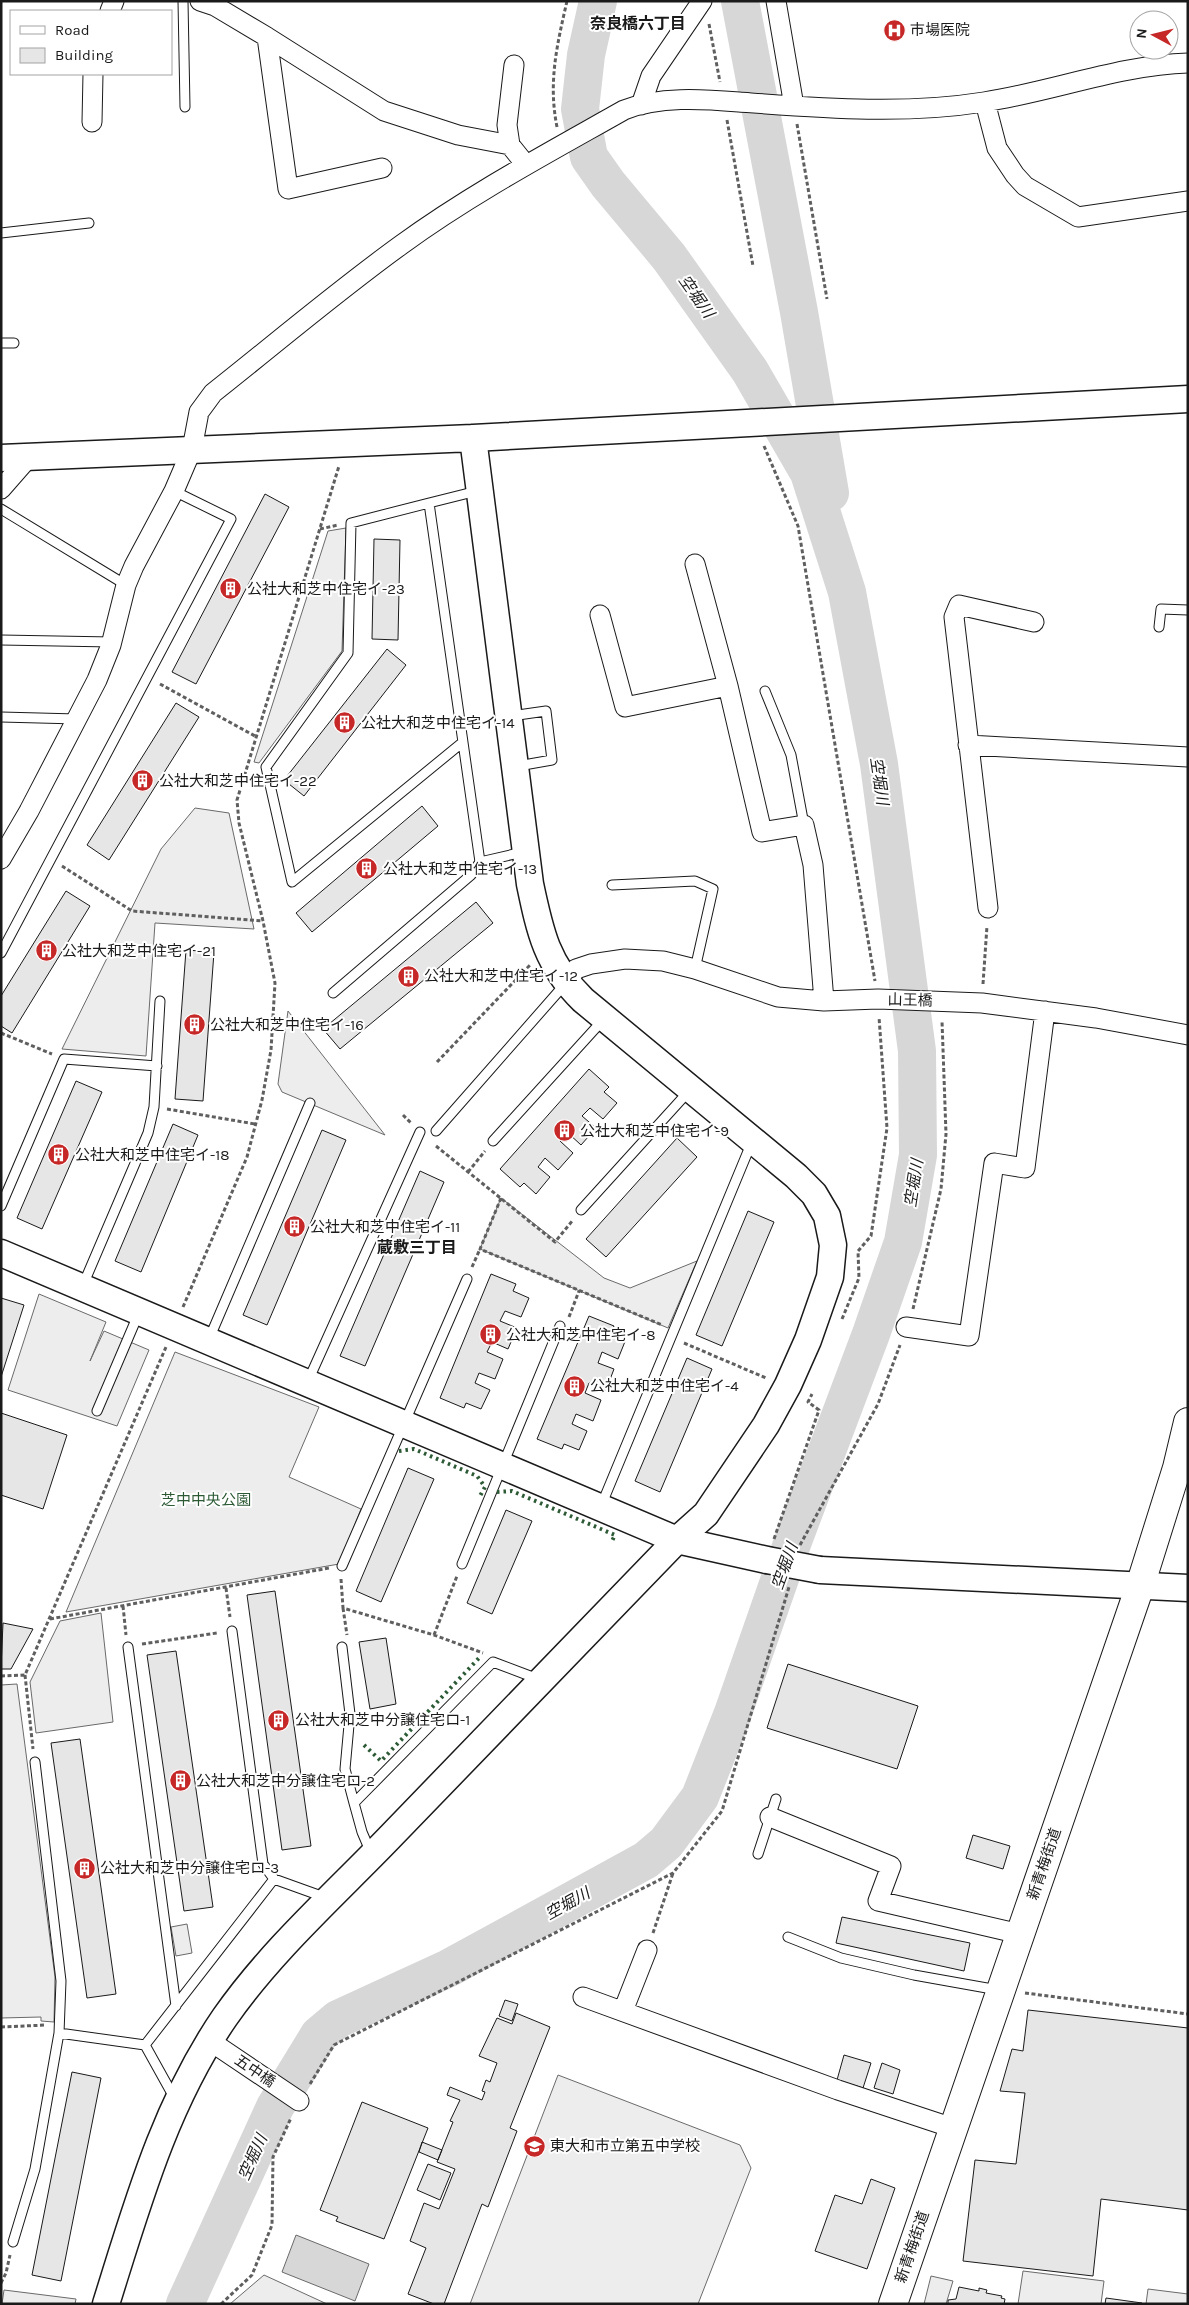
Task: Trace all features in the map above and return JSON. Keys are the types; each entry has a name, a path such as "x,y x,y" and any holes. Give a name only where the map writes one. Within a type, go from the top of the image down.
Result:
{"main road":[{"name":"新青梅街道","path":"893,2304 1140,1586 1177,1468 1188,1422"}],"street":[{"path":"200,1 215,6 267,37 384,111 458,134 504,144 526,165"},
{"path":"641,105 651,76 702,1"},
{"path":"776,1 793,106"},
{"path":"267,37 288,189 382,168"},
{"path":"1,859 97,680 112,642 126,585 134,566 174,491 192,450 200,412 213,393 401,245 486,188 624,110 641,105 685,100 853,110 912,110 985,102 1149,67 1188,63"},
{"path":"504,144 514,65"},
{"path":"92,122 93,75"},
{"path":"985,102 997,148 1015,175 1025,186 1078,217 1188,201"},
{"path":"1,458 473,438 757,433 844,418 1188,399"},
{"path":"106,2304 147,2171 176,2102 226,2016 272,1960 328,1899 678,1540 706,1514 766,1426 788,1385 808,1340 830,1277 833,1245 828,1216 814,1194 796,1176 605,1018 566,983 546,947 540,930 530,884 478,491 473,438"},
{"path":"1,489 29,457"},
{"path":"695,564 728,686 762,832 804,825 813,865 824,1001"},
{"path":"988,908 954,617 959,604 1034,622"},
{"path":"600,615 625,707 728,686"},
{"path":"968,745 1188,757"},
{"name":"山王橋","path":"566,983 576,968 591,964 625,959 663,962 695,969 778,997 824,1001 878,999 982,1003 1045,1011 1188,1036"},
{"path":"906,1327 969,1336 994,1163 1024,1168 1045,1011"},
{"path":"1,1253 600,1509 678,1540 820,1570 1188,1588"},
{"path":"770,1817 892,1866 878,1901 1020,1934"},
{"path":"623,2011 647,1950"},
{"path":"583,1997 838,2090 953,2128"},
{"name":"五中橋","path":"210,2041 299,2101"}],"lane":[{"path":"183,1 185,107"},
{"path":"1,233 89,223"},
{"path":"1,343 14,343"},
{"path":"1,953 230,519 174,491"},
{"path":"463,742 292,882 266,767 348,653 351,523 478,491"},
{"path":"429,503 480,862"},
{"path":"1,509 126,585"},
{"path":"1159,627 1161,609 1188,610"},
{"path":"1,640 112,642"},
{"path":"765,691 792,755 804,825"},
{"path":"508,716 546,711 552,760 515,766"},
{"path":"1,717 77,719"},
{"path":"333,993 471,875 480,862 526,851"},
{"path":"612,885 695,881 713,889 695,969"},
{"path":"436,1131 566,983"},
{"path":"82,1288 148,1133 154,1107 160,1001"},
{"path":"493,1141 605,1018"},
{"path":"1,1206 64,1059 157,1066"},
{"path":"581,1210 690,1088"},
{"path":"208,1342 310,1103"},
{"path":"307,1383 420,1132"},
{"path":"600,1509 753,1140"},
{"path":"342,1566 467,1279"},
{"path":"97,1411 139,1312"},
{"path":"462,1564 560,1326"},
{"path":"232,1631 264,1864 274,1880 328,1899"},
{"path":"128,1646 176,2006"},
{"path":"342,1648 350,1714 345,1769 362,1832 372,1855"},
{"path":"354,1803 493,1662 541,1680"},
{"path":"13,2242 35,2169 59,2029 61,1981 35,1762"},
{"path":"758,1854 776,1799"},
{"path":"145,2045 274,1880"},
{"path":"788,1937 841,1958 914,1975 1001,1990"},
{"path":"59,2029 145,2045"},
{"path":"145,2045 176,2102"}],"path":[{"path":"561,145 552,84 556,51 568,1"},
{"path":"708,19 726,101 753,266"},
{"path":"793,106 827,300"},
{"path":"757,433 798,526 878,999"},
{"path":"35,1762 25,1675 247,1156 255,1124 271,1050 275,982 263,921 239,823 237,800 255,736 346,444"},
{"path":"146,677 255,736"},
{"path":"50,860 132,911 263,921"},
{"path":"982,1003 988,908"},
{"path":"437,1062 546,947"},
{"path":"799,1549 801,1540 878,1404 914,1306 942,1180 946,1134 941,1000"},
{"path":"1,1033 64,1059"},
{"path":"154,1107 255,1124"},
{"path":"403,1115 420,1132 555,1242 581,1210"},
{"path":"468,1172 493,1141"},
{"path":"467,1279 501,1198"},
{"path":"480,1249 579,1291 773,1382"},
{"path":"560,1326 567,1322 579,1291"},
{"path":"434,1635 462,1564"},
{"path":"50,1619 342,1566 340,1588 348,1641 342,1648"},
{"path":"647,1950 673,1873 722,1811 789,1586"},
{"path":"123,1606 128,1646 232,1631 226,1588"},
{"path":"343,1608 434,1635 484,1653 493,1662"},
{"path":"1,1676 25,1675"},
{"path":"221,2304 252,2275 272,2225 273,2157 299,2101 334,2045 673,1873"},
{"path":"1001,1990 1188,2014"},
{"path":"1,2027 59,2029"},
{"path":"1,2283 6,2273 13,2242"}],"shaded area":[{"path":"346,528 342,651 259,763 254,762 328,531"},
{"path":"195,808 229,813 254,929 155,923 146,1056 62,1049 161,849"},
{"path":"288,1011 385,1135 282,1092 278,1084"},
{"path":"501,1198 604,1278 630,1288 697,1261 668,1328 480,1249"},
{"path":"39,1294 106,1322 90,1361 104,1331 149,1350 117,1426 8,1390"},
{"name":"芝中中央公園","path":"175,1352 319,1407 289,1477 361,1509 339,1564 66,1612"},
{"path":"101,1613 113,1722 36,1733 30,1682 60,1621"},
{"path":"17,1684 55,1977 54,2022 41,2021 41,2017 1,2018 1,1685"},
{"path":"187,1924 192,1953 176,1956 171,1927"},
{"path":"558,2075 740,2145 751,2168 698,2304 470,2304"},
{"path":"296,2235 369,2264 355,2301 282,2272"},
{"path":"1023,2271 1104,2281 1101,2304 1018,2304"},
{"path":"264,2275 327,2304 230,2304"},
{"path":"931,2276 953,2281 946,2304 924,2304"},
{"path":"1148,2289 1188,2294 1188,2304 1146,2304"},
{"path":"4,2290 76,2299 75,2304 2,2304"}],"building":[{"name":"公社大和芝中住宅イ-23","path":"265,494 289,507 196,684 172,672"},
{"path":"374,539 400,540 398,640 372,639"},
{"name":"公社大和芝中住宅イ-14","path":"387,649 406,665 304,796 284,780"},
{"name":"公社大和芝中住宅イ-22","path":"176,703 199,717 109,860 87,845"},
{"name":"公社大和芝中住宅イ-13","path":"422,806 438,826 312,932 296,913"},
{"name":"公社大和芝中住宅イ-21","path":"66,891 90,906 12,1033 1,1026 1,996"},
{"name":"公社大和芝中住宅イ-12","path":"476,902 493,923 340,1049 323,1029"},
{"name":"公社大和芝中住宅イ-16","path":"186,950 214,952 203,1101 175,1099"},
{"name":"公社大和芝中住宅イ-9","path":"589,1069 609,1087 604,1092 617,1103 603,1119 590,1108 582,1116 596,1128 581,1145 568,1133 560,1141 573,1153 558,1170 545,1158 538,1167 550,1177 536,1194 524,1183 520,1187 500,1169"},
{"name":"公社大和芝中住宅イ-18","path":"76,1081 102,1092 42,1229 17,1218"},
{"name":"公社大和芝中住宅イ-18","path":"173,1124 198,1135 141,1272 115,1261"},
{"name":"公社大和芝中住宅イ-11","path":"322,1130 346,1140 267,1325 243,1315"},
{"path":"677,1138 697,1157 606,1257 586,1239"},
{"path":"420,1171 444,1182 365,1366 340,1356"},
{"path":"748,1211 774,1222 722,1346 696,1335"},
{"name":"公社大和芝中住宅イ-8","path":"491,1274 516,1284 513,1291 529,1298 521,1317 505,1311 500,1321 517,1328 508,1349 492,1342 487,1352 503,1359 495,1379 479,1373 475,1383 490,1390 481,1409 466,1403 464,1408 440,1398"},
{"path":"1,1298 24,1305 1,1377"},
{"name":"公社大和芝中住宅イ-4","path":"589,1316 614,1326 611,1333 626,1339 618,1359 602,1352 598,1363 614,1369 606,1390 589,1383 585,1393 601,1400 593,1421 576,1414 572,1424 587,1431 579,1450 564,1444 562,1449 537,1439"},
{"path":"687,1358 712,1369 660,1492 635,1481"},
{"path":"1,1413 67,1435 43,1509 1,1495"},
{"path":"408,1468 434,1479 381,1602 356,1591"},
{"path":"506,1510 532,1521 492,1614 467,1603"},
{"name":"公社大和芝中分譲住宅ロ-1","path":"275,1591 311,1846 282,1850 247,1595"},
{"path":"3,1623 33,1629 11,1669 1,1669"},
{"path":"386,1638 396,1704 370,1709 359,1642"},
{"name":"公社大和芝中分譲住宅ロ-2","path":"176,1651 213,1907 184,1911 147,1655"},
{"path":"788,1664 918,1706 897,1769 767,1728"},
{"name":"公社大和芝中分譲住宅ロ-3","path":"80,1739 116,1994 87,1998 51,1743"},
{"path":"973,1835 1010,1846 1003,1869 966,1858"},
{"path":"842,1917 970,1943 964,1971 836,1943"},
{"path":"505,2000 518,2004 512,2021 499,2016"},
{"path":"1028,2010 1188,2028 1188,2210 1101,2199 1093,2276 963,2261 975,2160 1016,2164 1025,2093 1000,2091 1012,2049 1023,2051"},
{"path":"516,2013 550,2027 510,2128 517,2131 488,2207 482,2204 444,2304 434,2304 408,2294 426,2248 410,2241 424,2203 439,2209 455,2169 437,2162 453,2122 450,2121 460,2100 447,2095 450,2087 482,2100 485,2092 482,2091 486,2080 490,2082 497,2063 479,2056 497,2018 512,2024"},
{"path":"844,2055 871,2063 863,2088 837,2080"},
{"path":"882,2063 900,2070 893,2094 874,2088"},
{"path":"72,2072 101,2078 61,2281 32,2275"},
{"path":"362,2102 428,2128 384,2239 336,2221 338,2217 320,2210"},
{"path":"422,2142 442,2150 438,2160 419,2152"},
{"path":"428,2164 451,2173 440,2200 417,2190"},
{"path":"871,2179 895,2188 867,2269 815,2251 835,2195 862,2204"},
{"path":"959,2287 979,2291 979,2288 987,2290 986,2293 1002,2296 1001,2298 1005,2299 1004,2304 948,2304 948,2300 956,2299"},
{"path":"1106,2298 1142,2303 1105,2304"}],"waterway":[{"name":"空堀川","path":"185,2304 275,2107 319,2035 338,2019 449,1968 646,1860 666,1843 700,1797 733,1713 793,1541 871,1334 903,1242 918,1155 917,1051 879,764 847,592 809,473 750,371 669,257 608,184 589,157 580,109 586,55 598,1"},
{"name":"空堀川","path":"740,1 799,312 830,493"}],"hedge":[{"path":"399,1451 414,1449 477,1476 485,1487 480,1496"},
{"path":"497,1492 512,1491 615,1535 612,1541"},
{"path":"364,1745 381,1761 481,1656"}],"place":[{"name":"市場医院","path":"894,30"},
{"name":"公社大和芝中住宅イ-23","path":"231,589"},
{"name":"公社大和芝中住宅イ-14","path":"345,723"},
{"name":"公社大和芝中住宅イ-22","path":"143,781"},
{"name":"公社大和芝中住宅イ-13","path":"367,869"},
{"name":"公社大和芝中住宅イ-21","path":"46,951"},
{"name":"公社大和芝中住宅イ-12","path":"408,976"},
{"name":"公社大和芝中住宅イ-16","path":"194,1025"},
{"name":"公社大和芝中住宅イ-9","path":"564,1131"},
{"name":"公社大和芝中住宅イ-18","path":"59,1155"},
{"name":"公社大和芝中住宅イ-11","path":"294,1227"},
{"name":"公社大和芝中住宅イ-8","path":"490,1335"},
{"name":"公社大和芝中住宅イ-4","path":"574,1386"},
{"name":"公社大和芝中分譲住宅ロ-1","path":"279,1720"},
{"name":"公社大和芝中分譲住宅ロ-2","path":"180,1781"},
{"name":"公社大和芝中分譲住宅ロ-3","path":"84,1868"},
{"name":"東大和市立第五中学校","path":"534,2146"}],"district":[{"name":"奈良橋六丁目","path":"638,23"},
{"name":"蔵敷三丁目","path":"417,1247"}]}
